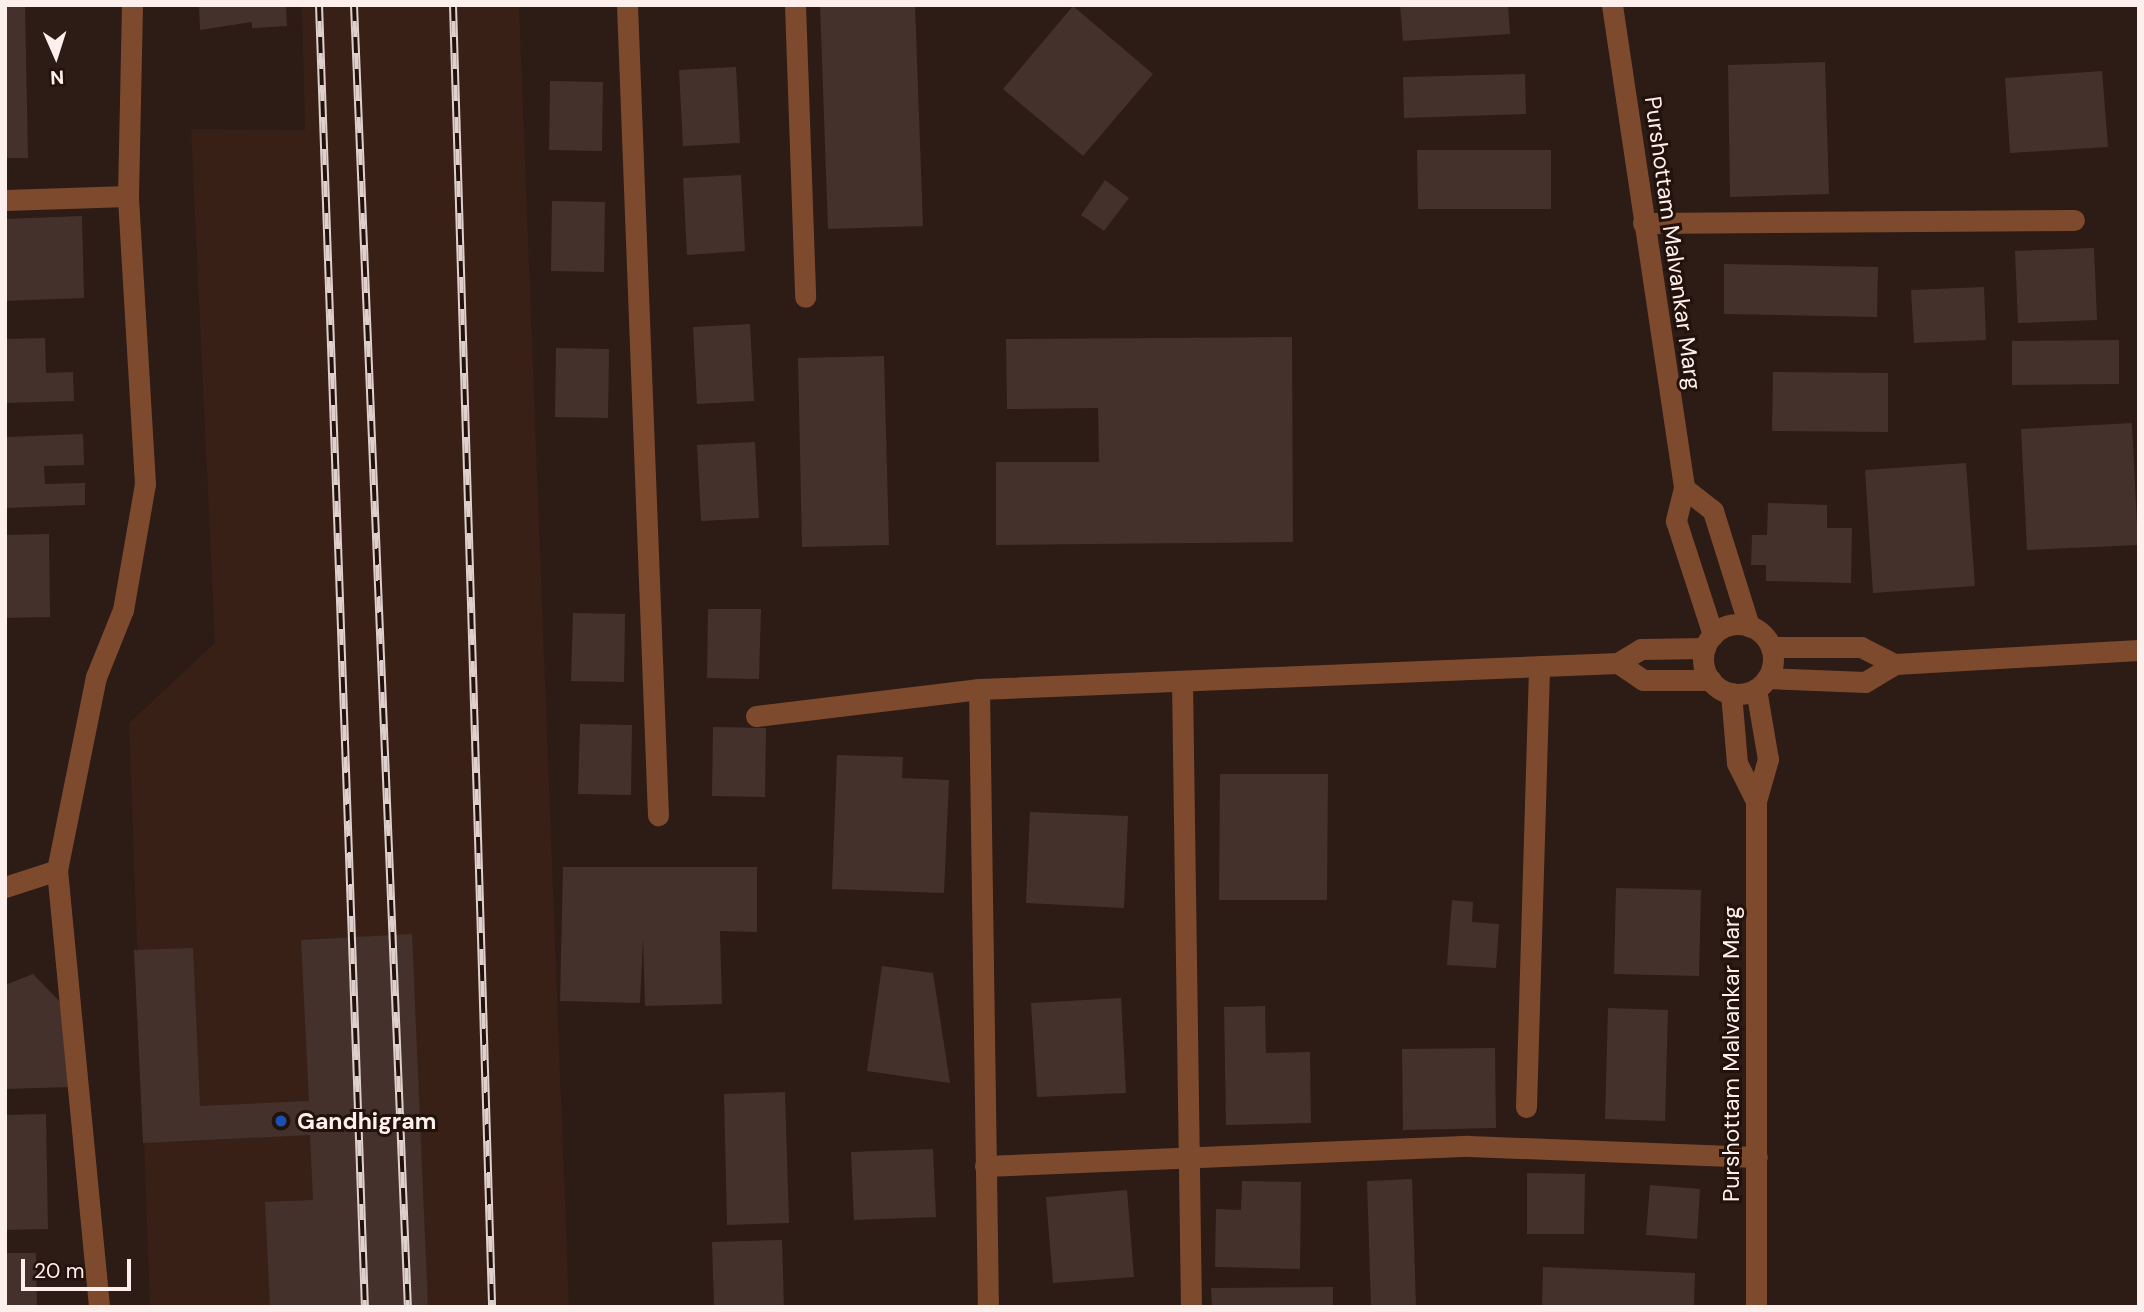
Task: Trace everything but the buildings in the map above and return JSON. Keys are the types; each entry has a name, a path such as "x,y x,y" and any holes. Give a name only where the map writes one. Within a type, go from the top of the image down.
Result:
{"street":[{"path":"99,1307 57,870 96,677 123,610 145,484 128,195 132,5"},
{"path":"626,5 658,816"},
{"path":"795,5 805,297"},
{"name":"Purshottam Malvankar Marg","path":"1612,5 1684,488"},
{"path":"5,200 128,195"},
{"path":"1643,223 2074,220"},
{"path":"1731,693 1711,680 1704,665 1709,642 1676,521 1684,488 1713,510 1749,626 1771,647 1773,658 1761,683 1768,759 1756,801"},
{"path":"756,716 979,690 1618,663 1641,649 1709,642 1730,625 1749,626"},
{"path":"1771,647 1861,648 1895,664"},
{"path":"1731,693 1761,683 1865,682 1895,664 2139,650"},
{"path":"1618,663 1643,680 1711,680"},
{"path":"1526,1107 1539,666"},
{"path":"1182,681 1193,1155 1191,1307"},
{"path":"979,690 988,1307"},
{"path":"1731,693 1737,763 1756,801"},
{"name":"Purshottam Malvankar Marg","path":"1756,801 1756,1307"},
{"path":"5,887 57,870"},
{"path":"985,1166 1193,1155 1468,1146 1757,1157"}],"shaded area":[{"path":"302,5 519,5 569,1307 150,1307 129,723 215,643 191,129 305,130"}],"railway":[{"path":"319,5 365,1307"},
{"path":"354,5 408,1307"},
{"path":"453,5 492,1307"}],"place":[{"name":"Gandhigram","path":"281,1121"}]}
